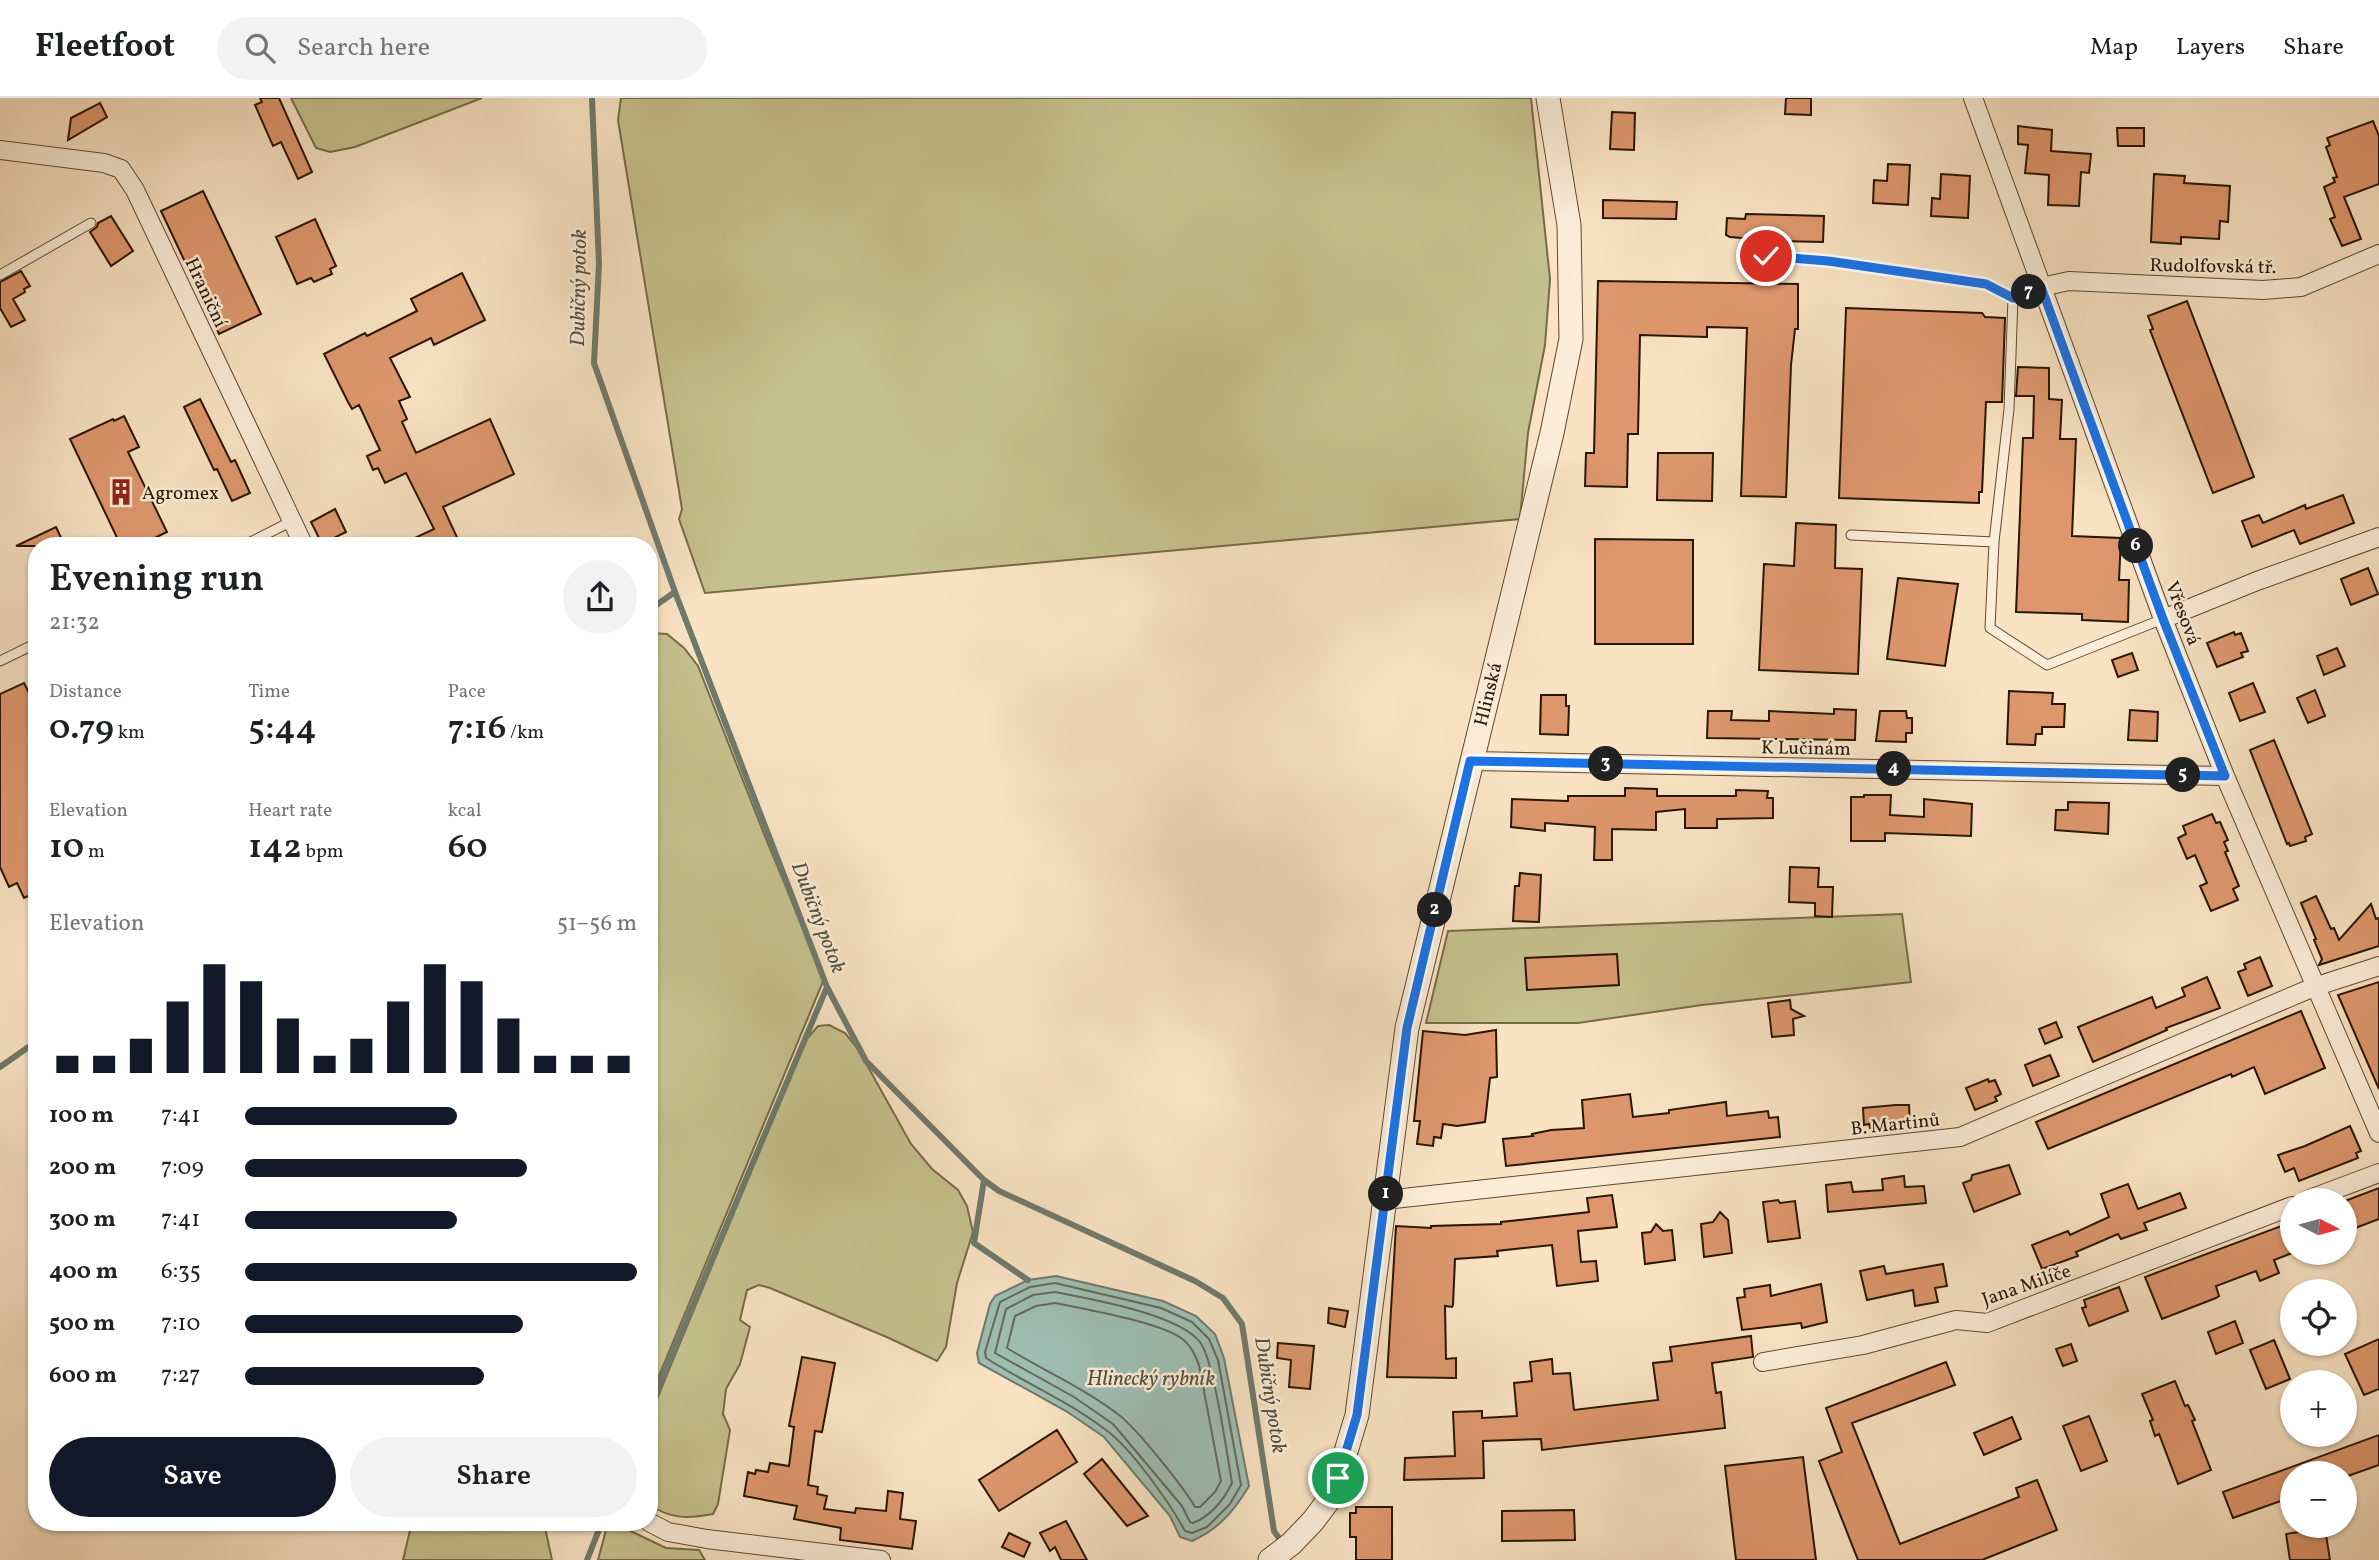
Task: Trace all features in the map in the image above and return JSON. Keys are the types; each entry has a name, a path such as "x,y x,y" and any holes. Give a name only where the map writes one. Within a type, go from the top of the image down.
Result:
{"street":[{"name":"Hlinská","path":"1280,1552 1313,1521 1328,1501 1338,1478 1357,1415 1407,1028 1552,433 1571,339 1569,225 1548,98"},
{"name":"Vřesová","path":"1973,98 2163,619 2225,776 2379,1133"},
{"name":"Hraniční","path":"0,150 104,163 121,169 135,190 300,537"},
{"name":"Rudolfovská tř.","path":"2041,287 2069,281 2263,290 2301,286 2379,254"},
{"path":"2163,619 2257,581 2379,537"},
{"name":"K Lučinám","path":"1470,761 2225,776"},
{"name":"B. Martinů","path":"1385,1200 1960,1137 2314,987 2379,966"},
{"path":"2339,1188 2379,1173"},
{"name":"Jana Milíče","path":"1763,1362 1863,1345 1956,1320 1987,1322 2280,1211"},
{"path":"658,1527 668,1532 707,1539 881,1560"}],"lane":[{"path":"0,275 91,223"},
{"path":"1766,256 1828,261 1986,284 2013,298 2041,287"},
{"path":"2013,298 2009,409 1994,542 1990,628 2047,665 2163,619"},
{"path":"261,537 292,521"},
{"path":"1851,535 1994,542"},
{"path":"0,661 28,647"}],"shaded area":[{"path":"291,98 482,98 355,147 330,152 316,148"},
{"path":"621,98 1531,98 1550,279 1545,345 1528,433 1520,519 705,593 679,519 682,509 618,120"},
{"path":"658,634 667,634 684,648 698,666 824,979 658,1378"},
{"path":"1902,914 1911,982 1702,1005 1578,1023 1426,1023 1448,931"},
{"path":"829,1025 845,1033 858,1049 911,1144 932,1169 958,1190 967,1206 973,1232 957,1283 946,1347 937,1361 770,1288 759,1285 747,1290 740,1320 750,1327 740,1364 726,1389 723,1414 730,1430 718,1504 713,1514 704,1516 680,1517 665,1513 658,1510 658,1396 805,1041 818,1026"},
{"path":"410,1531 546,1531 552,1560 403,1560"},
{"path":"606,1531 631,1531 666,1548 699,1550 705,1560 598,1560"}],"water":[{"name":"Hlinecký rybník","path":"1056,1276 1163,1301 1196,1316 1215,1334 1224,1358 1249,1486 1225,1518 1202,1536 1192,1541 1180,1537 1170,1516 1104,1437 1066,1411 979,1363 977,1353 990,1304 995,1296 1028,1280"}],"building":[{"path":"260,98 279,98 312,172 298,179 281,142 273,146 255,105 262,102"},
{"path":"1786,98 1811,98 1811,115 1785,114"},
{"path":"100,103 107,117 68,140 71,118"},
{"path":"1612,112 1635,113 1634,150 1610,149"},
{"path":"2373,121 2379,136 2379,184 2344,197 2361,239 2342,246 2330,219 2335,217 2324,187 2335,182 2333,178 2337,177 2326,147 2330,145 2327,138"},
{"path":"2018,126 2052,130 2051,151 2091,154 2089,173 2081,172 2079,206 2048,205 2049,175 2025,173 2028,145 2018,144"},
{"path":"2117,128 2144,128 2144,146 2118,146"},
{"path":"1888,164 1910,165 1908,205 1873,203 1874,180 1887,181"},
{"path":"1941,174 1970,176 1968,218 1931,216 1932,198 1940,199"},
{"path":"2154,174 2185,176 2184,183 2230,186 2228,222 2220,221 2219,239 2181,237 2181,244 2151,242"},
{"path":"203,191 261,314 219,334 161,211"},
{"path":"1603,200 1677,202 1676,219 1603,218"},
{"path":"1746,214 1824,216 1823,242 1779,241 1726,235 1727,218 1745,219"},
{"path":"111,216 133,251 111,266 90,232 98,223"},
{"path":"315,219 336,266 330,269 332,274 314,282 311,278 297,284 276,237"},
{"path":"21,271 30,286 13,299 25,320 11,327 0,308 0,282"},
{"path":"462,273 485,320 434,345 431,338 390,358 410,397 399,401 407,419 402,422 416,453 490,419 514,474 443,507 457,537 417,537 434,529 406,473 385,483 378,468 373,470 367,456 380,450 359,405 352,409 324,354 417,311 411,299"},
{"path":"1598,281 1798,284 1798,329 1795,329 1791,365 1786,497 1741,496 1747,328 1707,327 1707,337 1640,335 1638,434 1628,434 1627,487 1585,486 1586,453 1594,453"},
{"path":"2187,301 2254,477 2213,493 2150,330 2153,329 2148,316"},
{"path":"1846,308 1982,313 1985,317 2005,318 2002,402 1986,402 1982,492 1979,492 1979,503 1839,498"},
{"path":"2018,367 2049,368 2049,399 2062,400 2060,439 2076,439 2072,536 2121,538 2119,580 2129,580 2128,622 2082,620 2082,614 2016,612 2023,438 2033,438 2034,396 2016,396"},
{"path":"200,399 231,462 235,460 250,493 232,501 184,407"},
{"name":"Agromex","path":"124,416 139,447 128,452 167,532 157,537 117,537 70,439 113,419 114,421"},
{"path":"1658,453 1713,453 1712,501 1657,500"},
{"path":"2343,495 2354,523 2300,544 2294,530 2252,547 2242,521 2259,515 2263,523 2305,505 2306,509"},
{"path":"335,509 346,532 336,537 318,537 311,522"},
{"path":"1796,523 1836,525 1835,568 1862,569 1858,674 1759,670 1764,564 1794,566"},
{"path":"56,527 61,537 35,537"},
{"path":"1595,539 1693,540 1693,644 1595,644"},
{"path":"28,540 28,546 16,546"},
{"path":"2368,568 2378,594 2351,605 2341,579"},
{"path":"1898,578 1958,584 1945,666 1887,659"},
{"path":"2234,632 2235,635 2241,633 2248,651 2241,653 2243,657 2217,667 2207,643"},
{"path":"2337,648 2345,666 2324,675 2317,656"},
{"path":"2132,653 2138,670 2118,677 2112,660"},
{"path":"24,683 28,691 28,896 24,898 17,883 9,887 0,867 0,694"},
{"path":"2253,683 2265,712 2240,721 2229,693"},
{"path":"2315,690 2325,716 2308,723 2297,698"},
{"path":"2009,691 2053,693 2052,704 2065,704 2064,727 2042,727 2042,734 2036,734 2035,745 2007,744"},
{"path":"1541,695 1566,695 1566,706 1569,706 1568,735 1540,734"},
{"path":"1834,709 1856,710 1855,740 1707,738 1708,711 1732,711 1731,720 1769,721 1769,711 1834,714"},
{"path":"2130,710 2158,712 2157,741 2128,740"},
{"path":"1880,711 1906,711 1907,718 1912,718 1912,733 1906,733 1906,742 1876,741"},
{"path":"2274,740 2312,834 2305,837 2306,841 2290,846 2250,750"},
{"path":"1625,788 1657,789 1657,796 1736,796 1736,790 1768,791 1767,798 1773,798 1773,818 1717,819 1717,828 1685,828 1685,809 1656,812 1656,830 1612,829 1612,860 1594,860 1595,827 1545,823 1545,831 1511,827 1512,799 1568,801 1568,796 1625,796"},
{"path":"1891,795 1890,815 1924,817 1924,799 1972,804 1971,836 1885,833 1885,841 1851,841 1851,797"},
{"path":"2068,802 2109,803 2108,834 2055,830 2056,810 2068,810"},
{"path":"2212,814 2216,823 2220,822 2228,840 2224,842 2228,851 2225,852 2239,886 2233,889 2238,900 2211,911 2200,886 2207,883 2195,855 2187,859 2178,838 2186,834 2183,826"},
{"path":"1790,867 1819,868 1818,887 1833,887 1832,917 1815,916 1815,903 1789,902"},
{"path":"1520,873 1541,875 1539,922 1513,921 1515,886 1519,886"},
{"path":"2316,896 2339,940 2371,904 2376,919 2379,918 2379,946 2319,965 2322,959 2301,903"},
{"path":"1617,954 1619,985 1527,990 1525,958"},
{"path":"2260,957 2272,986 2248,996 2238,972 2246,969 2244,964"},
{"path":"2207,977 2220,1008 2166,1028 2167,1030 2093,1062 2078,1027 2152,997 2156,1008 2185,996 2182,988"},
{"path":"2379,982 2379,1089 2338,995"},
{"path":"1790,1000 1791,1009 1804,1016 1793,1019 1794,1035 1772,1037 1768,1003"},
{"path":"2301,1011 2325,1068 2265,1094 2254,1067 2048,1149 2036,1122"},
{"path":"2056,1022 2062,1037 2045,1044 2039,1029"},
{"path":"1496,1030 1497,1077 1490,1078 1485,1122 1457,1126 1443,1124 1441,1138 1434,1137 1433,1146 1417,1144 1420,1121 1414,1121 1423,1031 1465,1035"},
{"path":"2050,1055 2059,1076 2033,1086 2025,1065"},
{"path":"1988,1079 1989,1082 1995,1080 2001,1094 1995,1097 1997,1101 1975,1110 1966,1088"},
{"path":"1630,1094 1633,1117 1726,1102 1727,1116 1768,1111 1769,1118 1778,1117 1780,1137 1506,1166 1503,1139 1533,1136 1532,1134 1551,1130 1584,1128 1582,1100"},
{"path":"1909,1105 1910,1124 1870,1128 1869,1124 1864,1125 1863,1108"},
{"path":"2350,1126 2361,1151 2356,1153 2358,1158 2299,1181 2294,1168 2285,1172 2278,1155"},
{"path":"2009,1165 2020,1194 1974,1212 1963,1183 1971,1180 1972,1175"},
{"path":"1904,1176 1905,1187 1924,1186 1926,1203 1828,1212 1826,1185 1851,1182 1853,1192 1883,1190 1882,1179"},
{"path":"2128,1184 2138,1209 2180,1193 2186,1208 2144,1223 2147,1230 2121,1239 2118,1234 2076,1252 2078,1256 2042,1269 2032,1245 2068,1231 2070,1235 2109,1217 2101,1194"},
{"path":"2379,1188 2379,1219 2357,1227 2357,1196"},
{"path":"1612,1195 1617,1227 1578,1231 1581,1262 1596,1261 1598,1281 1557,1286 1552,1245 1497,1251 1498,1256 1455,1259 1453,1305 1445,1306 1446,1359 1456,1358 1456,1378 1387,1377 1396,1226 1431,1228 1501,1224 1589,1212 1587,1198"},
{"path":"1778,1200 1780,1203 1795,1201 1800,1238 1768,1242 1763,1202"},
{"path":"1720,1212 1728,1220 1732,1253 1704,1257 1701,1224 1713,1222"},
{"path":"1656,1224 1663,1231 1672,1230 1675,1260 1645,1264 1642,1233 1651,1232"},
{"path":"2280,1226 2280,1258 2274,1260 2279,1273 2260,1281 2256,1271 2216,1286 2219,1296 2216,1298 2162,1319 2145,1277"},
{"path":"1943,1264 1947,1286 1935,1288 1938,1302 1915,1306 1913,1290 1867,1300 1860,1271 1884,1266 1886,1274"},
{"path":"1821,1284 1827,1322 1802,1328 1801,1323 1742,1330 1737,1298 1745,1297 1744,1289 1770,1285 1771,1296"},
{"path":"2119,1287 2128,1311 2089,1326 2082,1308 2086,1307 2084,1300"},
{"path":"1329,1308 1348,1311 1345,1327 1328,1323"},
{"path":"2235,1321 2243,1343 2216,1354 2208,1332"},
{"path":"1751,1336 1753,1357 1712,1363 1716,1393 1721,1392 1725,1428 1542,1450 1541,1439 1483,1441 1484,1478 1404,1480 1405,1458 1455,1456 1453,1412 1482,1411 1482,1418 1517,1416 1514,1383 1532,1381 1530,1362 1552,1359 1553,1374 1570,1373 1574,1410 1658,1400 1653,1363 1672,1361 1670,1347"},
{"path":"2379,1339 2379,1389 2364,1395 2357,1380 2357,1370 2352,1370 2346,1356 2357,1356 2357,1349"},
{"path":"2274,1340 2286,1370 2280,1370 2280,1383 2266,1389 2250,1350"},
{"path":"1278,1343 1314,1346 1310,1389 1289,1387 1291,1360 1277,1358"},
{"path":"2071,1344 2077,1361 2063,1366 2056,1349"},
{"path":"802,1357 835,1363 822,1432 815,1431 808,1485 818,1487 817,1494 827,1496 824,1509 855,1513 856,1508 886,1511 888,1491 903,1493 900,1519 916,1521 912,1549 840,1540 841,1528 794,1519 797,1506 744,1496 748,1472 768,1472 770,1463 789,1466 794,1427 789,1426"},
{"path":"1946,1362 1955,1385 1852,1423 1900,1544 2019,1497 2016,1488 2037,1480 2057,1530 1982,1560 1858,1560 1819,1461 1842,1452 1826,1408"},
{"path":"2175,1381 2185,1406 2188,1405 2195,1420 2192,1421 2211,1470 2178,1484 2159,1434 2155,1436 2150,1421 2153,1420 2142,1394"},
{"path":"2089,1416 2107,1461 2081,1471 2063,1426"},
{"path":"2012,1417 2021,1439 1984,1455 1974,1433"},
{"path":"1057,1430 1077,1462 999,1511 979,1480"},
{"path":"2379,1435 2379,1465 2357,1473 2357,1461 2308,1461 2346,1447 2357,1447 2357,1443"},
{"path":"1803,1457 1816,1560 1736,1560 1725,1466"},
{"path":"1102,1459 1148,1516 1127,1526 1084,1474"},
{"path":"2280,1471 2280,1501 2233,1518 2223,1492"},
{"path":"1356,1507 1392,1507 1392,1560 1356,1560 1356,1537 1350,1537 1350,1513 1356,1513"},
{"path":"1574,1510 1575,1540 1502,1541 1502,1511"},
{"path":"1066,1521 1087,1560 1061,1560 1055,1547 1050,1551 1040,1533"},
{"path":"1009,1533 1030,1543 1024,1557 1002,1547"},
{"path":"2287,1538 2327,1538 2330,1560 2290,1560"}],"waterway":[{"name":"Dubičný potok","path":"592,98 599,264 594,363 656,537"},
{"name":"Dubičný potok","path":"658,544 827,987 866,1061 984,1180 999,1191 1195,1281 1223,1298 1242,1324 1274,1531 1283,1544"},
{"path":"658,604 675,592"},
{"path":"658,1388 827,987"},
{"path":"0,1067 28,1047"},
{"path":"984,1180 974,1243 1028,1280"},
{"path":"587,1560 598,1531"}],"place":[{"name":"Agromex","path":"121,492"}],"route":[{"path":"1338,1478 1357,1415 1407,1028 1470,761 2225,776 2163,619 2041,287 2013,298 1986,284 1828,261 1766,256"}]}
